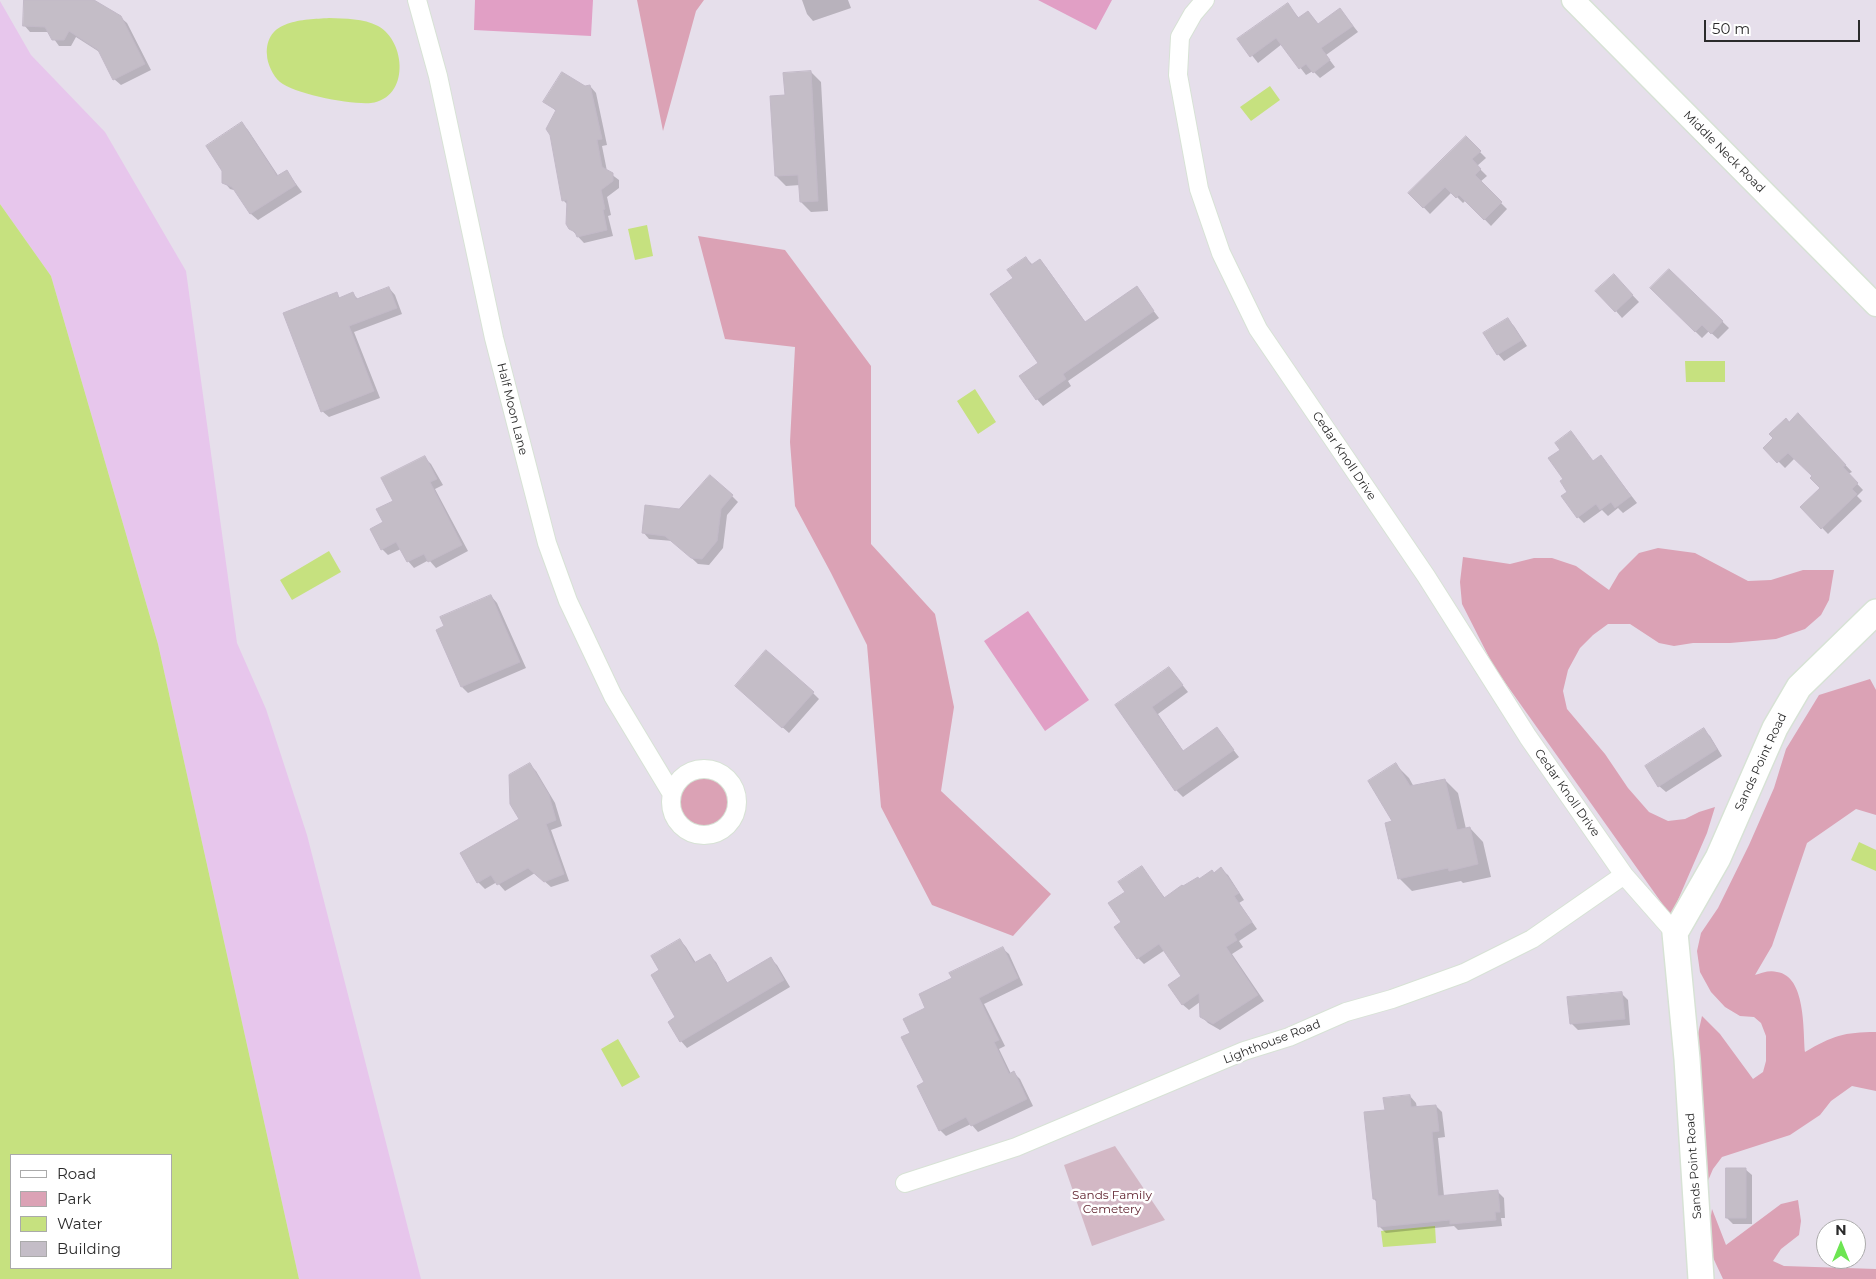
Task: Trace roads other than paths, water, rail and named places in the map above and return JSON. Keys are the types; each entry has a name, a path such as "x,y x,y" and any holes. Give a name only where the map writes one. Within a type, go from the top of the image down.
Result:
{"main road":[{"name":"Sands Point Road","path":"1702,1279 1687,1059 1675,933 1718,858 1775,728 1799,687 1876,612"}],"street":[{"name":"Half Moon Lane","path":"417,0 438,76 494,338 547,544 568,600 613,696 672,794"},
{"name":"Cedar Knoll Drive","path":"1206,0 1192,14 1180,37 1178,75 1199,190 1221,253 1258,329 1426,576 1528,737 1624,875"},
{"name":"Middle Neck Road","path":"1573,0 1876,305"},
{"path":"1624,875 1675,933"},
{"name":"Lighthouse Road","path":"905,1184 1016,1148 1244,1051 1289,1036 1346,1012 1392,999 1464,972 1532,939 1624,875"}],"water":[{"path":"329,18 354,19 366,22 378,26 387,33 394,44 400,68 398,80 392,91 384,99 371,103 362,103 324,98 297,91 280,82 275,76 267,58 268,43 272,34 279,28 297,21"},
{"path":"1270,86 1280,100 1251,121 1240,107"},
{"path":"0,204 51,276 158,644 299,1279 0,1279"},
{"path":"647,225 653,256 635,260 628,229"},
{"path":"1685,361 1725,361 1725,382 1686,382"},
{"path":"975,389 996,422 978,434 957,401"},
{"path":"329,551 341,572 292,600 280,580"},
{"path":"1859,842 1876,850 1876,871 1851,860"},
{"path":"618,1039 640,1077 622,1087 601,1049"},
{"path":"1435,1226 1436,1243 1383,1247 1381,1231"}],"park label":[{"name":"Sands Family Cemetery","path":"1112,1202"}]}
